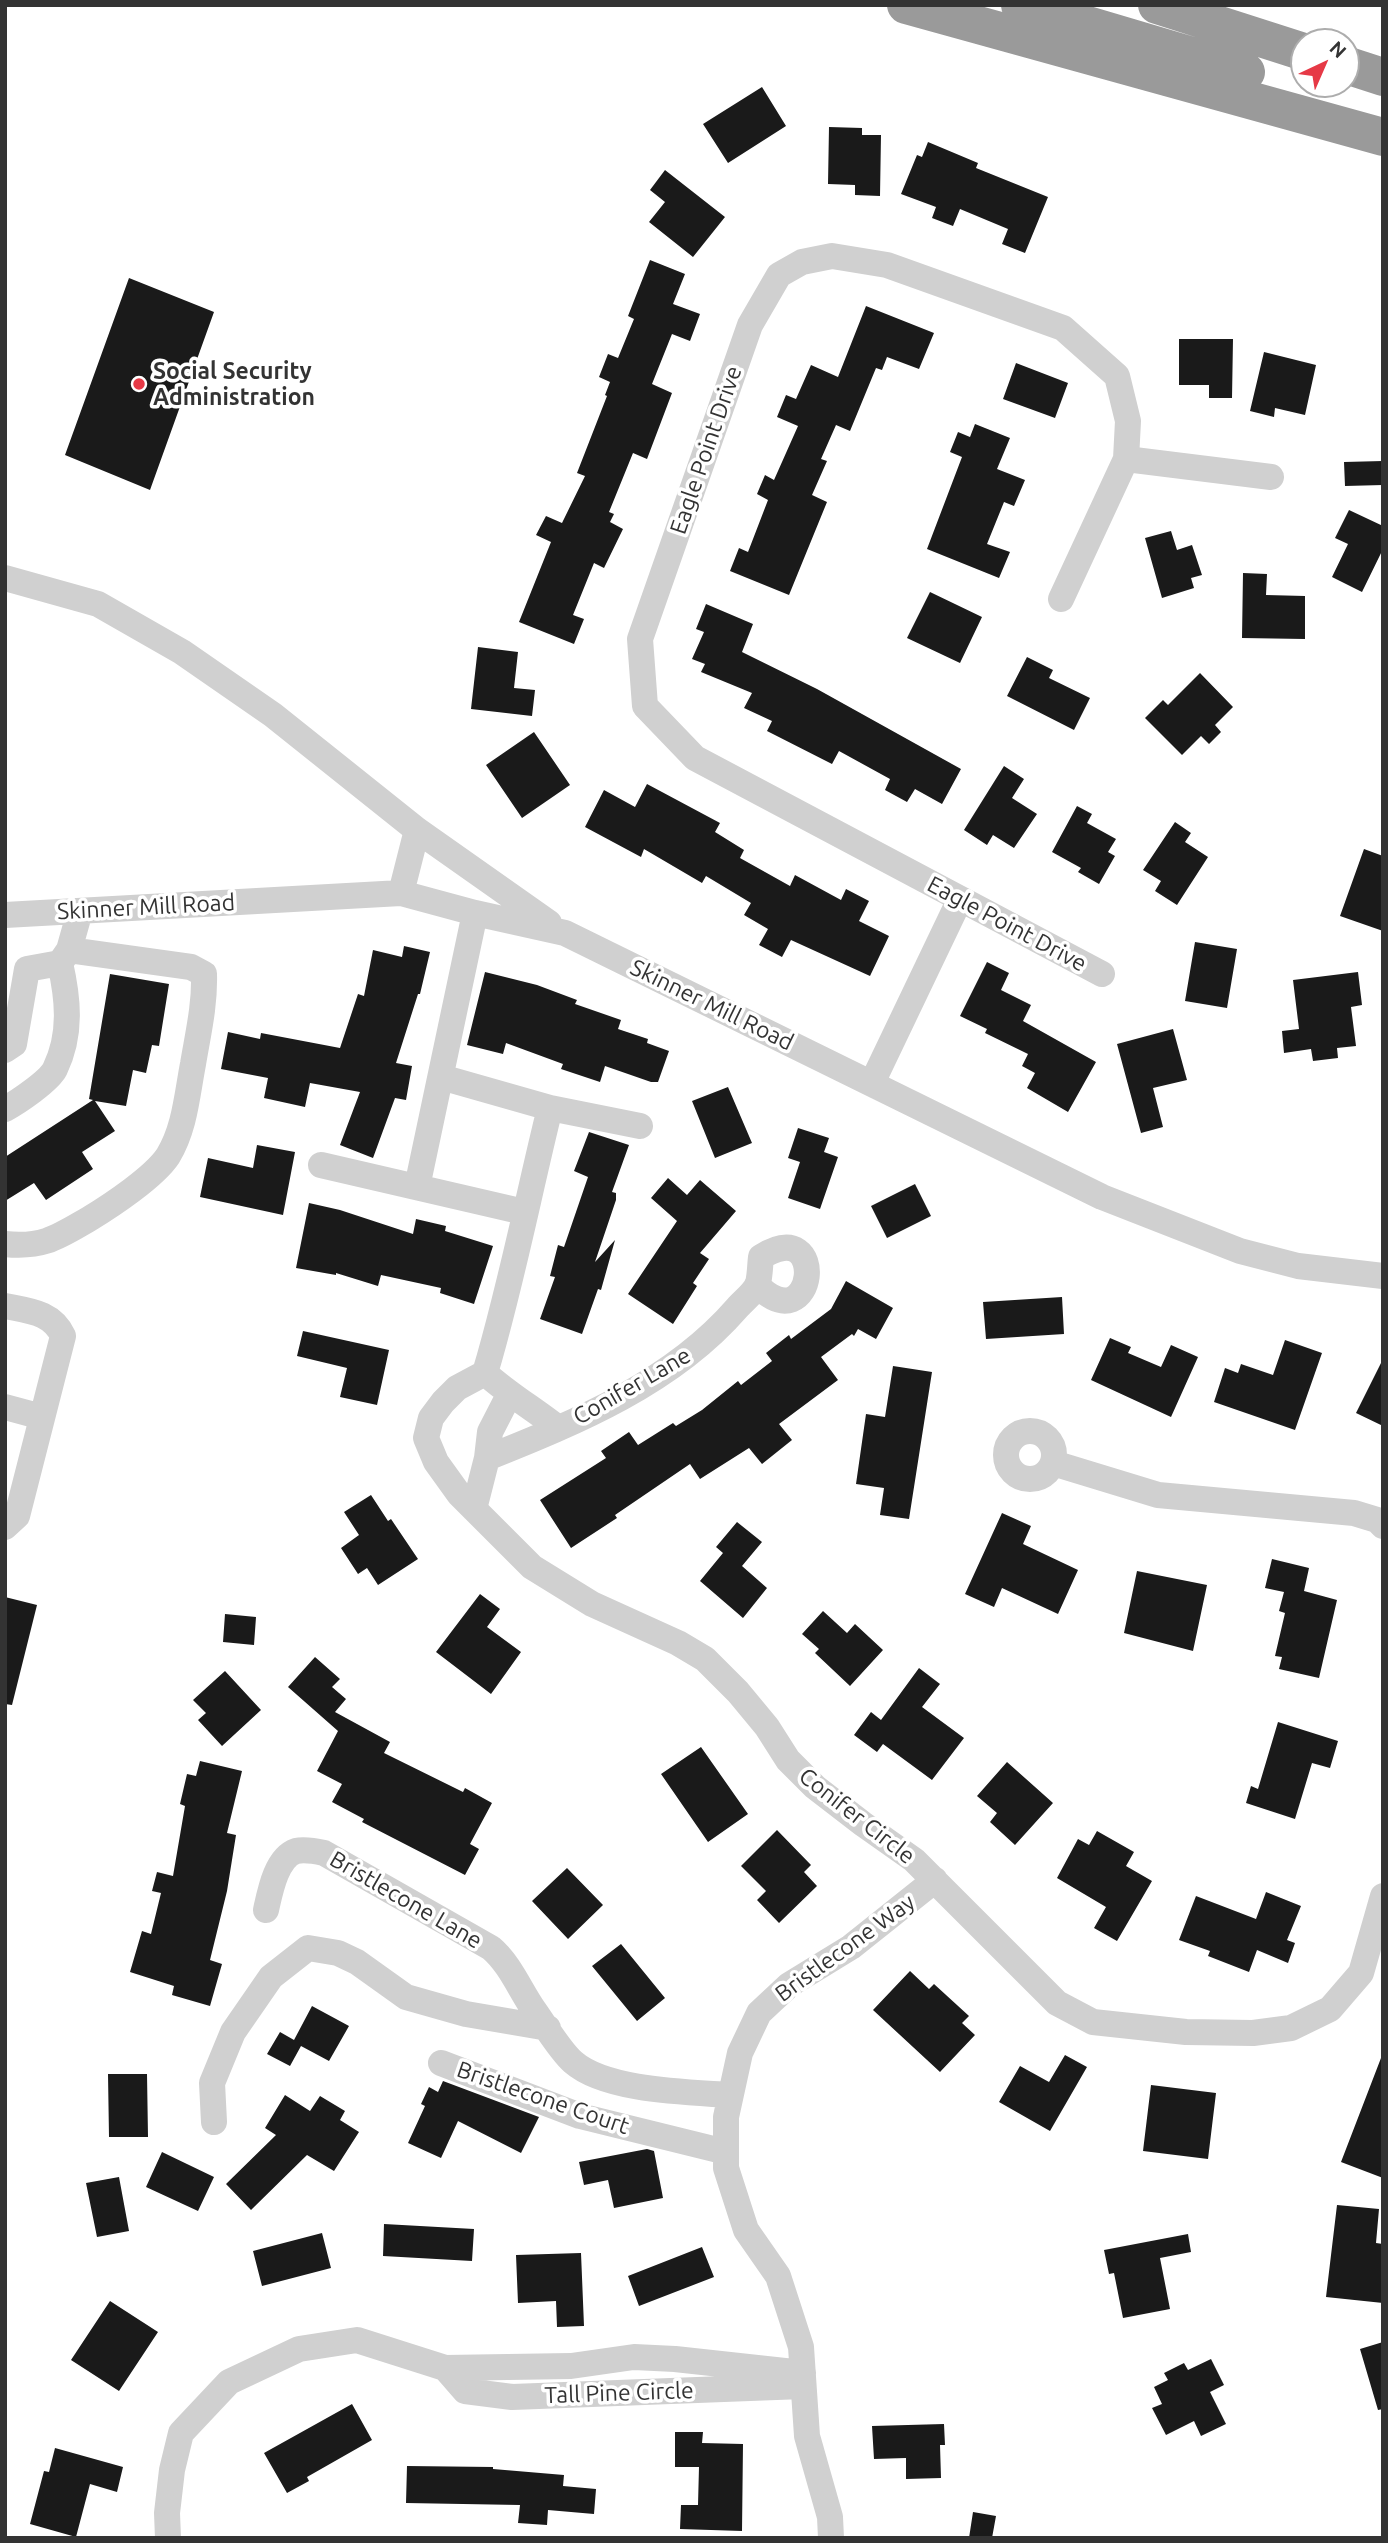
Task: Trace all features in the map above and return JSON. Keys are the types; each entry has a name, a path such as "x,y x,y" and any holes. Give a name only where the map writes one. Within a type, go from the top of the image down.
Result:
{"highway":[{"path":"906,5 1383,137"},
{"path":"1020,5 1383,113"},
{"path":"1157,5 1290,48"},
{"path":"1360,70 1383,77"}],"street":[{"name":"Eagle Point Drive","path":"1061,598 1125,458 1128,421 1116,376 1063,328 887,265 832,256 802,262 779,275 750,325 640,639 645,706 695,758 1102,974"},
{"path":"1125,458 1271,477"},
{"path":"5,578 98,604 182,652 273,715 417,830 565,933"},
{"path":"401,893 417,830"},
{"name":"Skinner Mill Road","path":"5,915 401,893 565,933 1102,1197 1240,1251 1298,1266 1383,1276"},
{"path":"872,1083 960,899"},
{"path":"5,1109 19,1102 55,1070 66,1031 68,1003 65,956 80,911"},
{"path":"417,1187 475,913"},
{"path":"5,1050 14,1044 27,969 65,956 191,967 204,974 205,997 181,1128 167,1157 139,1184 105,1209 57,1238 28,1247 5,1244"},
{"path":"442,1077 550,1108 640,1126"},
{"path":"550,1108 524,1212 505,1308 485,1373 509,1395 529,1404 558,1428"},
{"path":"321,1165 524,1212"},
{"name":"Conifer Lane","path":"487,1458 612,1403 693,1352 722,1326 757,1285"},
{"path":"5,1306 46,1315 58,1324 63,1336 17,1516 5,1527"},
{"name":"Conifer Circle","path":"485,1373 457,1388 443,1402 432,1418 426,1438 436,1462 459,1494 532,1567 592,1604 678,1643 705,1659 738,1692 767,1727 788,1760 815,1787 914,1860 1057,2003 1093,2022 1186,2032 1253,2034 1291,2028 1330,2008 1361,1973 1383,1896"},
{"path":"474,1509 487,1458 490,1432 509,1395"},
{"path":"5,1407 42,1417"},
{"path":"1053,1463 1158,1495 1354,1513 1377,1520 1383,1526"},
{"name":"Bristlecone Lane","path":"266,1910 277,1873 289,1856 298,1851 324,1853 491,1948 500,1956 573,2062 605,2079 667,2091 730,2095"},
{"name":"Bristlecone Way","path":"831,2538 830,2516 807,2436 801,2347 778,2276 746,2230 726,2168 726,2117 740,2053 759,2013 789,1985 851,1947 935,1880"},
{"path":"214,2122 212,2083 233,2032 271,1977 308,1948 338,1953 357,1962 406,1997 466,2014 548,2028"},
{"name":"Bristlecone Court","path":"441,2063 580,2116 726,2152"},
{"name":"Tall Pine Circle","path":"168,2538 167,2513 172,2470 181,2433 229,2382 299,2349 357,2340 445,2368 571,2366 634,2357 675,2359 803,2380"},
{"name":"Tall Pine Circle","path":"445,2368 465,2391 512,2397 803,2380"}],"building":[{"path":"762,87 786,126 728,163 703,124"},
{"path":"829,127 862,128 862,135 881,135 880,196 855,195 855,185 828,184"},
{"path":"928,142 978,163 976,168 1048,197 1025,253 1002,244 1008,229 960,209 953,226 932,218 936,207 901,194 917,155 922,157"},
{"path":"665,170 725,217 693,257 649,222 665,202 650,190"},
{"path":"650,260 685,274 673,304 700,314 690,341 672,334 652,384 672,393 647,459 633,453 609,512 614,514 610,522 623,529 604,568 594,563 573,615 584,619 574,644 519,622 551,542 536,535 546,516 562,523 585,476 577,473 610,382 599,377 608,354 618,358 634,319 628,316"},
{"name":"Social Security Administration","path":"129,278 214,312 150,490 65,455"},
{"path":"866,306 934,333 919,369 887,357 882,370 876,368 850,431 836,425 821,459 827,461 812,495 827,502 789,595 730,571 739,548 748,552 768,500 757,494 765,475 774,480 798,426 777,417 786,395 796,399 811,365 838,377"},
{"path":"1179,339 1233,339 1232,398 1209,398 1209,385 1179,385"},
{"path":"1264,352 1316,365 1305,415 1275,408 1274,417 1250,411"},
{"path":"1016,363 1068,383 1055,418 1003,399"},
{"path":"975,424 1010,438 997,469 1025,480 1014,506 1004,502 987,544 1010,552 999,578 927,549 962,457 950,452 958,432 970,437"},
{"path":"1383,461 1383,485 1345,486 1344,462"},
{"path":"1349,510 1383,526 1383,549 1362,592 1332,577 1348,544 1335,538"},
{"path":"1171,531 1177,550 1192,545 1202,575 1191,578 1194,588 1162,598 1145,538"},
{"path":"1243,573 1267,574 1266,595 1305,596 1305,639 1242,638"},
{"path":"930,592 982,617 960,663 907,638"},
{"path":"706,604 753,624 742,652 817,689 961,769 942,804 915,789 907,802 885,790 890,779 839,751 832,764 767,731 772,721 744,708 752,693 701,672 705,664 692,659 704,632 696,629"},
{"path":"478,647 518,652 514,688 535,690 532,716 471,709"},
{"path":"1027,657 1053,670 1049,678 1090,698 1074,730 1007,696"},
{"path":"1200,673 1233,707 1215,725 1221,732 1209,744 1201,736 1182,755 1145,718 1163,700 1168,705"},
{"path":"534,732 570,785 522,818 486,765"},
{"path":"1004,766 1024,779 1012,798 1037,814 1014,848 993,835 987,845 964,830"},
{"path":"647,784 720,823 715,832 744,850 740,858 790,886 795,875 841,900 846,889 869,901 859,921 889,936 870,976 791,940 782,957 759,945 768,929 744,915 751,903 706,876 702,883 644,849 641,857 585,827 604,790 635,807"},
{"path":"1077,806 1092,814 1087,823 1116,839 1108,852 1115,856 1099,884 1078,872 1081,868 1052,852"},
{"path":"1175,822 1191,833 1185,842 1208,857 1177,905 1155,891 1161,881 1143,870"},
{"path":"1364,849 1383,856 1383,931 1340,916"},
{"path":"1195,942 1237,949 1227,1008 1185,1001"},
{"path":"404,946 430,952 420,994 396,1063 412,1066 406,1100 395,1098 373,1158 340,1145 360,1092 310,1083 305,1107 264,1098 268,1078 221,1069 228,1032 260,1039 261,1033 340,1048 358,994 364,996 373,950 402,957"},
{"path":"987,962 1009,973 1001,990 1031,1005 1023,1021 1096,1062 1068,1112 1027,1088 1035,1073 1022,1066 1028,1054 985,1033 987,1029 960,1016"},
{"path":"485,972 537,985 577,1000 575,1004 621,1020 618,1029 648,1039 647,1043 669,1051 658,1082 605,1066 600,1082 561,1069 563,1064 506,1043 503,1054 467,1045"},
{"path":"1358,972 1362,1005 1351,1007 1356,1046 1337,1048 1338,1058 1313,1061 1311,1049 1284,1053 1282,1031 1299,1029 1293,980"},
{"path":"110,974 169,984 159,1046 152,1045 146,1073 133,1070 126,1106 95,1101 115,1131 82,1152 93,1169 46,1200 34,1183 5,1201 5,1157 93,1100 89,1099"},
{"path":"1173,1029 1187,1080 1153,1088 1163,1127 1141,1133 1117,1044"},
{"path":"728,1087 752,1143 715,1158 692,1101"},
{"path":"798,1128 829,1138 824,1152 838,1157 820,1209 788,1198 800,1162 788,1158"},
{"path":"589,1132 629,1145 612,1192 616,1193 616,1200 595,1262 615,1240 601,1290 598,1289 582,1334 540,1319 555,1277 550,1276 558,1245 564,1247 588,1177 574,1171"},
{"path":"257,1145 295,1152 283,1215 200,1197 208,1158 253,1168"},
{"path":"668,1178 687,1195 700,1180 736,1211 700,1253 709,1259 693,1283 697,1286 673,1324 628,1294 677,1221 651,1198"},
{"path":"915,1184 931,1216 887,1238 871,1206"},
{"path":"309,1203 340,1210 413,1234 416,1219 446,1226 445,1231 493,1246 474,1304 440,1293 441,1288 381,1275 378,1286 336,1273 296,1268"},
{"path":"846,1281 893,1308 876,1339 858,1329 854,1336 852,1334 821,1357 838,1380 779,1424 792,1440 762,1464 749,1448 700,1479 690,1464 571,1548 540,1500 606,1458 601,1451 629,1432 638,1445 673,1423 676,1426 702,1410 738,1381 741,1385 772,1361 766,1353 789,1335 791,1339 831,1309"},
{"path":"1062,1297 1064,1334 986,1339 983,1302"},
{"path":"303,1331 389,1350 377,1405 340,1397 347,1368 297,1356"},
{"path":"1110,1338 1131,1347 1128,1353 1161,1367 1171,1345 1198,1357 1171,1417 1091,1380"},
{"path":"1285,1340 1322,1353 1295,1430 1214,1402 1225,1368 1238,1373 1241,1364 1273,1375"},
{"path":"1383,1359 1383,1426 1356,1413"},
{"path":"893,1366 932,1372 909,1519 880,1515 884,1488 856,1484 866,1414 885,1417"},
{"path":"371,1495 418,1559 378,1585 367,1568 358,1574 341,1548 359,1535 344,1512"},
{"path":"1002,1513 1031,1526 1023,1544 1078,1570 1058,1614 1002,1588 994,1607 965,1594"},
{"path":"737,1522 762,1542 742,1566 767,1588 743,1618 700,1581 723,1553 716,1547"},
{"path":"1272,1559 1309,1568 1304,1591 1337,1600 1319,1678 1279,1669 1282,1657 1275,1656 1285,1613 1279,1611 1284,1592 1265,1588"},
{"path":"1137,1571 1207,1585 1193,1651 1124,1633"},
{"path":"480,1594 500,1609 487,1627 521,1652 491,1694 436,1652"},
{"path":"5,1597 37,1605 12,1705 5,1704"},
{"path":"823,1611 847,1633 855,1624 883,1650 850,1686 815,1653 819,1649 802,1634"},
{"path":"225,1614 256,1617 254,1645 223,1642"},
{"path":"315,1657 340,1679 332,1687 346,1699 335,1712 390,1742 384,1753 463,1792 465,1788 492,1803 470,1844 479,1849 465,1875 362,1822 364,1819 332,1802 342,1784 317,1771 338,1731 288,1687"},
{"path":"919,1668 940,1684 922,1707 964,1738 932,1780 883,1744 877,1752 854,1735 871,1712 881,1720"},
{"path":"225,1671 261,1710 222,1746 198,1720 206,1713 193,1700"},
{"path":"1278,1722 1338,1741 1330,1768 1312,1763 1295,1819 1246,1803 1251,1786 1258,1789"},
{"path":"701,1747 748,1814 708,1842 661,1774"},
{"path":"200,1761 242,1771 227,1833 236,1835 227,1891 210,1960 222,1964 210,2006 172,1995 174,1986 130,1972 142,1931 151,1934 161,1893 152,1891 157,1872 173,1876 185,1806 180,1804 187,1774 196,1776"},
{"path":"1007,1762 1053,1803 1015,1845 990,1822 997,1813 977,1796"},
{"path":"777,1830 811,1865 804,1872 817,1886 779,1923 757,1900 766,1891 741,1866"},
{"path":"1097,1831 1134,1852 1126,1866 1152,1881 1117,1941 1094,1928 1106,1907 1057,1878 1078,1839 1089,1845"},
{"path":"567,1868 603,1905 568,1939 532,1901"},
{"path":"1266,1892 1301,1906 1287,1940 1295,1943 1288,1963 1257,1950 1249,1972 1208,1956 1210,1951 1179,1940 1196,1896 1256,1919"},
{"path":"621,1944 665,1998 637,2021 592,1966"},
{"path":"910,1971 929,1989 934,1984 969,2016 962,2023 975,2035 940,2072 873,2010"},
{"path":"312,2006 349,2026 329,2061 301,2046 290,2066 267,2054 280,2032 294,2040"},
{"path":"1065,2055 1087,2067 1050,2131 999,2102 1020,2066 1049,2082"},
{"path":"1381,2058 1383,2059 1383,2178 1341,2162"},
{"path":"108,2074 147,2074 148,2137 109,2137"},
{"path":"443,2081 539,2117 521,2153 458,2121 441,2158 408,2143 425,2106 421,2104 429,2087 438,2092"},
{"path":"1151,2085 1216,2093 1208,2159 1143,2151"},
{"path":"285,2095 310,2111 320,2096 345,2111 340,2120 359,2132 334,2171 307,2155 251,2210 226,2184 276,2135 265,2128"},
{"path":"647,2149 654,2151 663,2198 614,2208 608,2180 584,2185 579,2162"},
{"path":"162,2152 214,2177 198,2211 146,2187"},
{"path":"119,2177 129,2231 97,2237 86,2183"},
{"path":"1337,2205 1379,2209 1376,2243 1383,2244 1383,2303 1326,2297"},
{"path":"384,2224 474,2229 472,2261 383,2256"},
{"path":"322,2233 331,2268 262,2286 253,2251"},
{"path":"1188,2234 1191,2252 1160,2258 1170,2309 1123,2318 1114,2273 1109,2274 1104,2250"},
{"path":"702,2247 714,2277 639,2306 628,2276"},
{"path":"581,2253 584,2326 557,2327 556,2301 518,2303 516,2255"},
{"path":"110,2301 158,2332 119,2391 71,2360"},
{"path":"1383,2342 1383,2409 1378,2410 1360,2349"},
{"path":"1211,2359 1224,2385 1210,2392 1226,2424 1201,2436 1194,2421 1166,2435 1152,2408 1162,2404 1154,2387 1168,2380 1164,2373 1184,2363 1188,2370"},
{"path":"352,2404 372,2440 307,2477 309,2481 287,2493 264,2453"},
{"path":"944,2424 945,2445 940,2445 941,2478 906,2479 906,2458 874,2459 872,2426"},
{"path":"675,2432 703,2432 702,2443 743,2444 742,2531 680,2529 681,2505 698,2505 699,2467 675,2467"},
{"path":"55,2448 123,2467 117,2492 90,2484 76,2537 30,2524 44,2471 49,2472"},
{"path":"407,2466 493,2467 564,2475 563,2486 596,2489 594,2514 548,2510 547,2525 518,2523 520,2505 406,2503"},
{"path":"973,2512 996,2516 992,2538 969,2538"}],"place":[{"name":"Social Security Administration","path":"139,384"}]}
